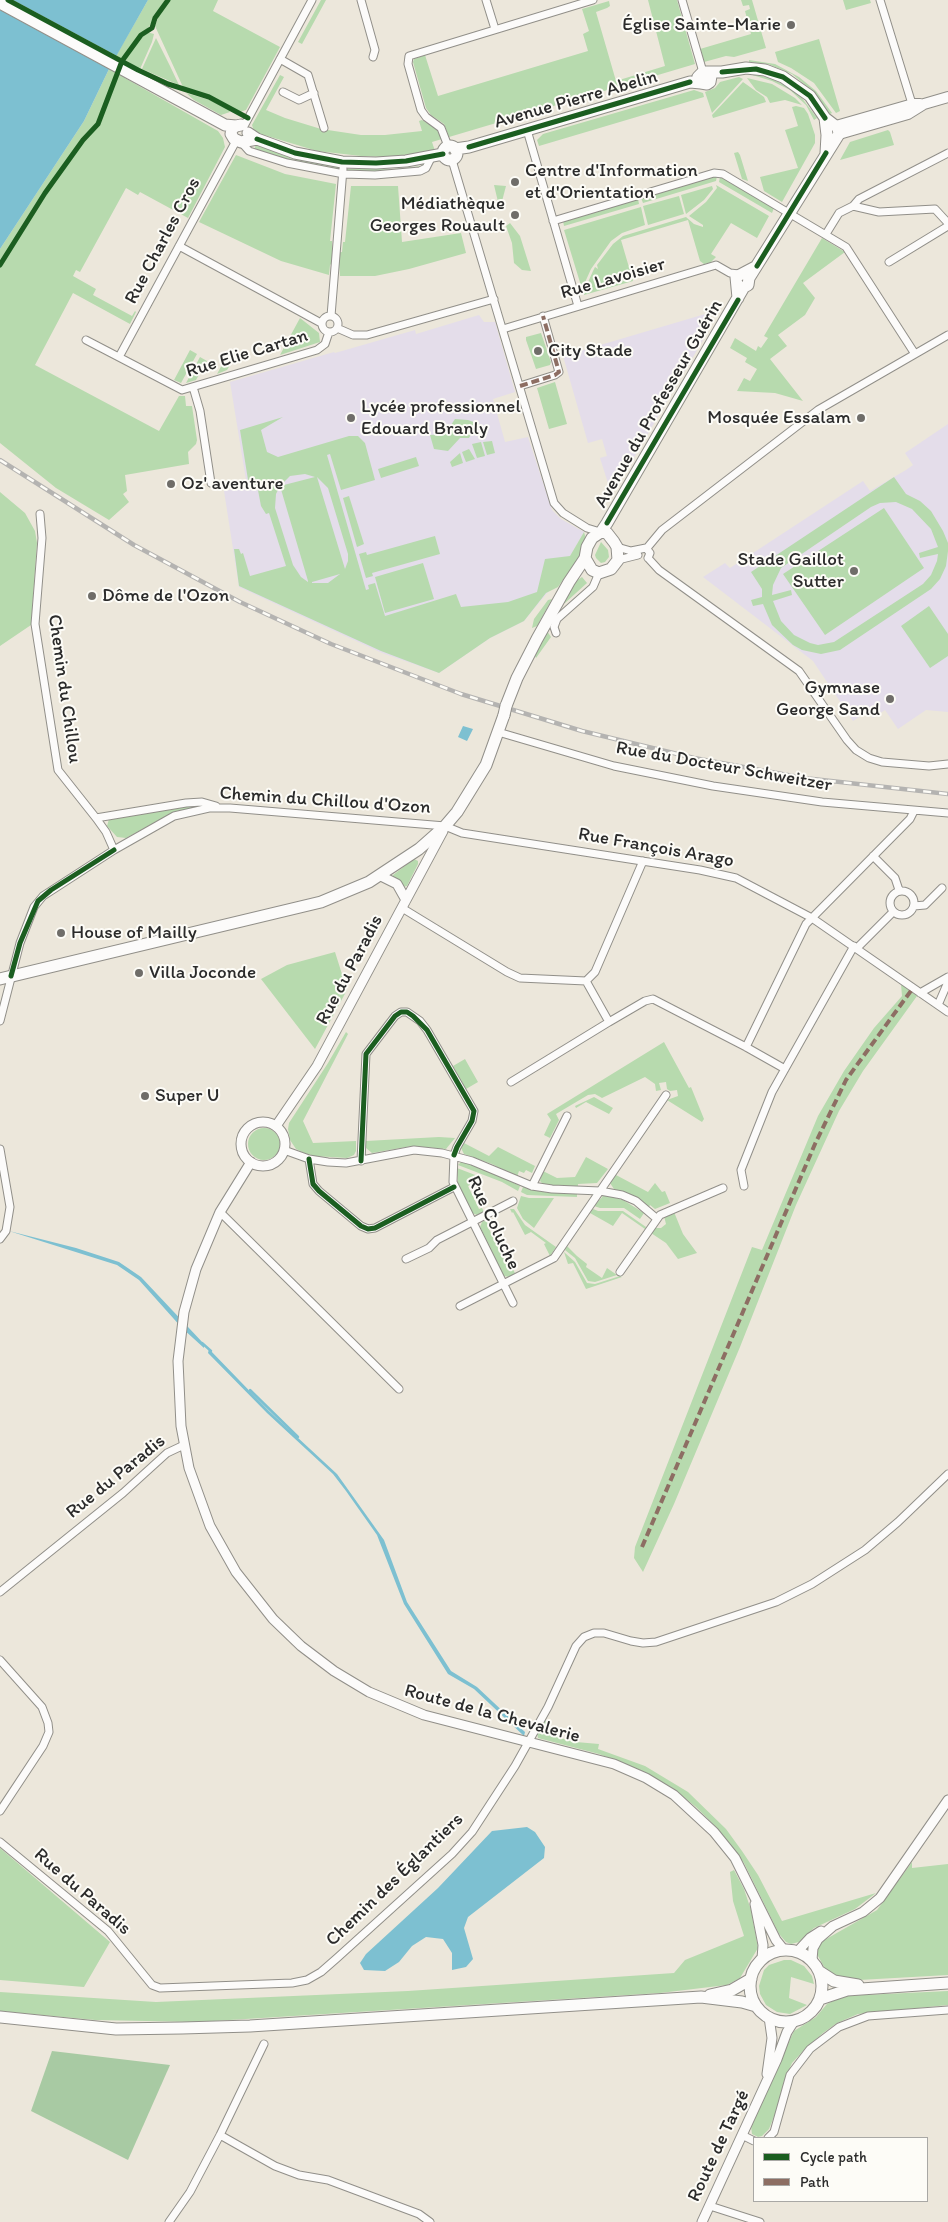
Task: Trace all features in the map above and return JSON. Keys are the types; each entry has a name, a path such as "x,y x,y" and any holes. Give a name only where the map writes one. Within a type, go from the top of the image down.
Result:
{"main road":[{"name":"Avenue Pierre Abelin","path":"0,3 240,134 295,153 342,162 376,163 431,158 702,77 722,72 756,69 779,75 810,96 832,129"},
{"path":"832,129 908,114 917,106 948,97"},
{"name":"Avenue du Professeur Guérin","path":"599,532 738,300 740,279 757,266 826,153 832,129"},
{"path":"6,978 321,902 353,890 381,876 420,850 445,826 478,781 490,755 505,710 526,660 569,582 585,558 587,547 599,532 617,547 618,560 611,569 596,572 569,582"},
{"path":"585,558 596,572"},
{"path":"701,1997 742,2002 756,2006 768,2017 785,2022 794,2021 810,2013 820,1999 822,1981 820,1972 812,1960 798,1951 784,1950 772,1952 762,1959 755,1968 751,1979 750,1988 756,2006"},
{"path":"820,1972 834,1981 884,1987"},
{"path":"0,2018 116,2028 270,2025 701,1997 732,1990 751,1979"},
{"path":"820,1999 847,1990 948,1983"}],"street":[{"name":"Rue Charles Cros","path":"119,357 312,0"},
{"path":"361,0 375,50 373,57"},
{"path":"486,0 494,30"},
{"path":"594,0 413,54 409,56 408,64 423,114 441,128 451,153 554,503 563,513 599,532"},
{"path":"682,0 702,77"},
{"path":"880,0 917,106"},
{"path":"280,59 308,75 324,128"},
{"path":"283,92 299,100 314,92"},
{"path":"527,130 578,306"},
{"path":"240,134 249,151 302,166 344,174 375,175 420,172 426,168 431,158"},
{"path":"826,234 839,213 852,206 859,199 948,154"},
{"path":"331,316 344,174 342,162"},
{"path":"553,221 717,172 723,174 846,247 915,354"},
{"path":"852,206 879,212 934,209 948,225 889,262"},
{"path":"179,246 322,323"},
{"name":"Rue Lavoisier","path":"503,328 716,266 740,279"},
{"path":"337,328 353,334 367,336 494,299"},
{"path":"331,316 337,320 337,328 329,332 322,328 324,318 331,316"},
{"path":"520,386 555,376 559,372 544,316"},
{"name":"Rue Elie Cartan","path":"86,340 180,390 317,350 325,344 329,332"},
{"path":"618,560 638,553 642,548 647,548 662,530 804,420 840,396 948,336"},
{"path":"194,387 200,411 211,484"},
{"name":"Chemin du Chillou","path":"40,514 42,538 35,624 53,744 60,775 96,818 106,832 114,850"},
{"path":"617,547 638,553"},
{"path":"647,548 650,555 648,558"},
{"path":"638,553 642,560 648,558"},
{"path":"648,558 659,570 799,671 846,740 856,750 869,758 893,764 929,766 948,764"},
{"path":"556,633 554,627 557,620 593,587 596,572"},
{"name":"Rue du Docteur Schweitzer","path":"498,732 614,766 704,784 822,802 948,813"},
{"path":"96,818 186,803 202,802 221,808"},
{"name":"Chemin du Chillou d'Ozon","path":"0,1021 6,978 38,901 51,890 114,850 174,816 221,808 445,826"},
{"path":"746,1046 806,924 910,819 914,811"},
{"name":"Rue François Arago","path":"445,826 462,833 643,861 736,878 812,918 948,1012"},
{"name":"Rue du Paradis","path":"276,1126 317,1066 445,826"},
{"path":"873,856 895,878 899,890"},
{"path":"381,876 397,884 404,904 507,972 520,978 586,981 595,972 643,861"},
{"path":"899,890 889,900 890,909 899,915 906,914 914,906 925,905 942,888"},
{"path":"899,890 910,894 913,898 914,906"},
{"path":"744,1186 741,1170 772,1092 855,948 893,912"},
{"path":"920,992 948,977"},
{"path":"586,981 609,1022"},
{"path":"938,1005 948,982"},
{"path":"511,1082 609,1022 645,1001 653,999 746,1046 785,1069"},
{"path":"361,1160 366,1054 395,1016 401,1012 407,1012 427,1030 474,1111 472,1121 454,1155"},
{"path":"460,1306 554,1258 666,1095"},
{"path":"532,1186 567,1116"},
{"path":"262,1122 276,1126 282,1133 284,1150 276,1161 262,1166 251,1162 242,1152 242,1135 254,1123 262,1122"},
{"path":"0,1149 10,1208 6,1231 0,1239"},
{"path":"284,1150 308,1159 328,1162 361,1160 414,1150 454,1155 532,1186 552,1190 600,1191 622,1195 636,1201 656,1218"},
{"name":"Rue Coluche","path":"454,1155 452,1170 454,1188 513,1303"},
{"path":"308,1159 313,1184 361,1226 368,1229 374,1228 454,1188"},
{"name":"Rue du Paradis","path":"0,1592 123,1493 167,1453 184,1444 178,1383 182,1325 196,1269 220,1212 251,1162"},
{"path":"620,1272 656,1218 665,1211 723,1188"},
{"path":"406,1259 429,1248 437,1240 513,1201"},
{"path":"220,1212 399,1389"},
{"name":"Route de la Chevalerie","path":"184,1444 202,1507 226,1557 258,1602 300,1646 350,1682 388,1701 424,1715 614,1764 660,1786 687,1806 714,1832 735,1858 776,1940 784,1950"},
{"name":"Chemin des Églantiers","path":"160,1988 292,1983 307,1980 321,1972 452,1854 472,1832 494,1800 528,1742 548,1707 576,1646 584,1637 604,1632 643,1643 656,1642 776,1602 812,1584 866,1550 948,1474"},
{"path":"0,1660 42,1706 49,1732 44,1746 0,1811"},
{"path":"798,1951 810,1938 862,1912 880,1898 948,1800"},
{"name":"Rue du Paradis","path":"0,1842 108,1931 152,1985 160,1988"},
{"name":"Route de la Chevalerie","path":"752,1892 763,1946 762,1959"},
{"path":"812,1960 813,1948 818,1938 833,1926"},
{"path":"769,2137 774,2132 790,2075 810,2049 839,2027 868,2016 948,2010"},
{"name":"Route de Targé","path":"765,2084 772,2038 768,2017"},
{"name":"Route de Targé","path":"702,2222 787,2032 794,2021"},
{"path":"169,2222 190,2192 264,2044"},
{"path":"220,2135 276,2166 299,2174 328,2180 419,2214 430,2222"},
{"path":"742,2135 753,2141"},
{"path":"710,2206 760,2222"}],"shaded area":[{"path":"712,312 707,322 710,328 619,483 608,483 600,458 607,456 602,439 588,443 563,356"},
{"path":"479,315 484,322 495,322 515,392 493,399 505,442 528,437 552,510 561,519 584,532 553,586 524,621 490,638 439,673 382,653 239,587 224,491 247,486 230,382 415,330 416,334"},
{"path":"948,424 948,712 926,710 898,729 885,710 873,718 868,711 853,721 813,661 703,577 725,563 730,568 863,481 870,491 906,470 913,465 905,453"}],"green space":[{"path":"148,0 165,0 151,24 122,59 116,56"},
{"path":"170,0 218,0 213,11 280,47 246,110 240,112 209,95 183,87 155,26 159,15"},
{"path":"321,0 326,0 302,44 298,42"},
{"path":"648,0 677,0 695,64 449,137 444,124 431,115 426,108 413,62 414,59 425,55 438,96 588,51 583,34 589,31 582,9 609,1 610,6 596,12 616,81 665,66"},
{"path":"741,0 752,0 766,48 734,57 726,56 704,62 700,49 751,34 745,11 750,9 749,5 743,6"},
{"path":"843,0 870,0 871,3 846,10"},
{"path":"147,32 154,34 140,69 125,60 138,41"},
{"path":"156,38 170,66 179,85 142,69"},
{"path":"819,39 840,111 836,113 814,83 778,62 775,52"},
{"path":"749,60 775,64 799,77 816,91 832,113 830,114 815,93 792,74 768,64 749,62"},
{"path":"109,69 218,131 223,138 225,147 188,218 140,192 138,195 126,188 80,272 76,270 73,276 96,289 93,295 132,316 135,311 130,324 73,293 35,365 159,431 179,396 185,396 186,406 192,406 197,440 196,444 188,452 189,464 125,475 127,491 123,494 129,502 109,520 56,488 0,443 0,249 84,121"},
{"path":"749,74 767,77 785,85 802,98 817,118 814,120 806,105 790,90 772,81"},
{"path":"280,75 284,77 266,110 285,118 321,129 361,135 385,135 422,131 419,121 422,120 439,130 442,139 432,142 435,151 387,157 317,151 255,134 252,125"},
{"path":"739,77 743,79 712,113 705,92 715,88 720,82"},
{"path":"747,78 772,84 795,98 802,105 785,100 770,103 767,97 756,90"},
{"path":"743,82 764,97 766,102 713,118 712,115"},
{"path":"694,90 703,93 704,97 539,146 537,140 543,134"},
{"path":"186,93 210,100 230,112 221,115 194,100"},
{"path":"792,107 804,108 808,114 815,135 815,143 782,202 764,191 760,177 798,168 785,130 798,126"},
{"path":"888,130 894,145 840,160 850,142"},
{"path":"256,144 290,158 338,167 342,171 322,168 254,150"},
{"path":"738,152 748,181 742,179 734,153"},
{"path":"236,155 285,174 336,184 330,241 332,241 334,253 342,252 343,242 345,242 351,186 398,186 402,242 461,233 466,253 409,269 375,276 340,276 339,262 333,262 330,265 329,275 281,261 199,222"},
{"path":"425,163 419,169 393,172 348,172 345,169 393,169 421,166"},
{"path":"717,176 716,181 643,203 641,198"},
{"path":"720,177 774,208 772,213 719,182"},
{"path":"494,185 506,186 501,205 499,206"},
{"path":"716,185 769,216 757,238 731,223 711,254 716,257 710,263 704,264 700,261 688,220 621,240 633,281 584,295 583,292 586,291 585,289 595,267 598,269 597,265 613,244 623,236 686,217 694,224 703,227 703,225 689,216 706,202 717,188"},
{"path":"712,186 713,189 704,200 686,214 681,195"},
{"path":"679,196 684,214 648,225 643,206"},
{"path":"638,199 639,204 564,226 563,221"},
{"path":"641,207 645,225 622,233 611,241 591,269 582,289 564,230"},
{"path":"510,223 520,236 531,271 522,270 514,263 512,243 506,226"},
{"path":"822,238 845,252 803,283 815,298 805,315 778,335 787,346 770,359 803,401 775,393 737,391 744,378 750,381 757,369 745,362 747,358 730,348 735,338 756,351 758,346 761,348 768,338 764,336"},
{"path":"300,318 319,333 320,342 280,355"},
{"name":"City Stade","path":"541,333 551,362 550,365 536,369 526,337"},
{"path":"190,350 197,354 181,383 174,380"},
{"path":"230,350 237,354 227,370 217,374"},
{"path":"200,357 207,361 196,380 186,383"},
{"path":"555,382 567,424 549,429 537,388"},
{"path":"283,417 261,430 267,452 278,457 349,436 358,436 365,443 375,480 341,490 330,454 327,455 366,590 369,589 368,585 375,583 385,616 456,594 461,607 508,602 537,592 545,559 570,556 584,532 586,539 579,557 558,587 546,593 524,621 490,638 439,673 381,651 239,586 234,549 239,549 241,554 243,553 250,576 286,566 269,513 266,514 261,506 257,485 249,486 240,430","holes":["305,474 315,477 280,486 290,476","317,477 328,488 348,554 345,569","280,486 308,582 301,577 293,565 275,508 276,494","340,574 328,583 312,582"]},
{"path":"455,419 468,420 482,425 486,431 474,429 469,438 460,438 448,451 434,449 430,435 445,434"},
{"path":"492,441 495,453 487,455 483,442"},
{"path":"481,442 485,456 477,458 472,444"},
{"path":"469,449 475,459 466,462 462,452"},
{"path":"460,453 463,463 452,467 450,462"},
{"path":"416,457 419,466 381,478 378,469"},
{"path":"894,477 906,494 920,501 931,511 948,543 946,566 940,579 931,589 840,650 821,654 802,650 793,645 772,625 763,604 753,606 751,600 762,597 762,589 751,572","holes":["896,502 912,509 931,529 938,547 919,553 920,558 938,554 931,575 923,584 834,642 818,645 794,635 781,621 773,601 792,595 791,590 772,595 773,585 781,568 871,507 880,503"]},
{"path":"0,492 25,513 35,531 37,543 31,625 0,646"},
{"path":"349,496 364,544 357,547 343,498"},
{"name":"Stade Gaillot Sutter","path":"884,508 924,568 825,635 783,574"},
{"path":"435,536 440,554 372,573 373,576 366,578 359,554 366,552 367,555"},
{"path":"601,542 608,550 609,557 605,562 601,563 595,555"},
{"path":"423,563 434,599 385,613 375,577"},
{"path":"582,577 587,583 565,603 563,602 576,581"},
{"path":"552,599 537,626 532,628 534,619 548,600"},
{"path":"929,606 948,634 948,656 930,668 901,626"},
{"path":"547,631 551,637 536,658 535,656"},
{"path":"197,804 204,806 172,813 126,838 117,837 107,826 109,819"},
{"path":"414,859 418,861 418,864 407,886 403,887 393,878 393,875"},
{"path":"335,952 347,990 315,1049 261,979 287,965"},
{"path":"901,984 917,996 863,1071 839,1111 796,1205 740,1347 674,1504 643,1572 634,1558 635,1547 752,1247 762,1250 818,1116 844,1071 874,1028 902,996"},
{"path":"346,1032 348,1034 303,1121 313,1143 356,1141 356,1151 354,1155 347,1158 314,1156 304,1153 296,1149 290,1140 289,1123"},
{"path":"664,1042 689,1088 691,1087 704,1119 702,1122 667,1100 678,1096 677,1090 670,1091 667,1089 666,1082 659,1083 661,1090 656,1091 655,1084 645,1077 602,1098 595,1094 588,1095 556,1114 559,1120 550,1138 544,1135 551,1120 547,1114"},
{"path":"465,1059 478,1082 466,1089 453,1066"},
{"path":"594,1097 613,1108 609,1114 586,1102 576,1108 575,1106"},
{"path":"264,1128 270,1129 275,1133 279,1138 279,1150 275,1155 270,1159 264,1160 258,1159 253,1155 249,1150 248,1144 249,1138 253,1133 258,1129"},
{"path":"439,1137 455,1138 446,1149 412,1146 372,1153 366,1148 366,1141"},
{"path":"464,1143 489,1156 498,1147 535,1166 532,1173 526,1170 524,1173 519,1171 517,1177 492,1164 464,1154 461,1148"},
{"path":"586,1157 608,1169 597,1183 559,1186 543,1184 540,1181 543,1171 557,1178 575,1177"},
{"path":"462,1161 520,1186 518,1191 502,1182 458,1165"},
{"path":"457,1168 483,1178 468,1186 479,1209 482,1208 484,1212 477,1215 472,1213 458,1184"},
{"path":"616,1175 648,1192 655,1183 662,1192 665,1191 670,1203 655,1209 631,1195 614,1189 610,1183"},
{"path":"523,1187 544,1192 577,1194 577,1197 527,1195 521,1192"},
{"path":"604,1195 623,1200 644,1213 640,1219 624,1208 600,1208 594,1206"},
{"path":"521,1196 529,1198 554,1198 534,1228 523,1219 517,1208"},
{"path":"510,1209 514,1209 525,1225 556,1247 550,1256 544,1244 546,1243 531,1232 525,1235"},
{"path":"593,1209 598,1211 623,1211 646,1227 645,1229 622,1213 613,1226 590,1213"},
{"path":"674,1212 683,1234 697,1253 678,1259 666,1243 651,1233 654,1228 661,1228 666,1224 664,1216"},
{"path":"487,1219 490,1224 487,1225 509,1269 512,1268 515,1273 509,1277 504,1276 480,1227 482,1222"},
{"path":"567,1246 587,1264 586,1267 602,1278 607,1268 617,1275 595,1282 588,1281 575,1258 565,1250"},
{"path":"564,1252 575,1262 587,1283 595,1284 622,1277 586,1289 573,1263 568,1264"},
{"path":"545,1719 552,1736 576,1742 599,1744 598,1749 645,1766 688,1792 726,1829 758,1875 782,1921 876,1893 855,1909 814,1928 799,1942 791,1944 786,1942 779,1934 744,1863 718,1829 696,1807 671,1787 640,1770 599,1754 538,1738 537,1733"},
{"path":"0,1848 110,1942 84,1987 0,1980"},
{"path":"912,1862 912,1868 948,1864 948,1975 859,1980 834,1977 827,1972 818,1956 817,1948 821,1942 877,1910"},
{"path":"734,1870 744,1889 751,1910 758,1948 740,1978 727,1985 660,1993 198,2022 95,2020 0,2011 0,1992 156,2002 408,1991 674,1973 685,1960 744,1936 733,1901 730,1872"},
{"path":"784,1960 791,1960 804,1966 812,1976 814,1984 791,1977 789,1998 807,2005 790,2014 777,2012 766,2005 760,1994 759,1986 764,1970 769,1965"},
{"path":"948,1991 948,2005 858,2014 837,2023 823,2033 792,2063 784,2081 777,2109 769,2129 762,2136 758,2137 752,2134 751,2126 794,2031 816,2017 827,2004 843,1996"},
{"path":"52,2051 170,2065 128,2160 31,2111"}],"water":[{"path":"0,0 148,0 109,69 84,121 0,249"},
{"path":"463,726 473,729 467,741 458,737"},
{"path":"9,1231 76,1248 119,1262 141,1277 204,1344 204,1348 182,1328 139,1280 117,1265"},
{"path":"209,1349 269,1411 337,1474 384,1540 407,1602 451,1671 477,1687 525,1732 524,1736 474,1689 448,1674 404,1604 377,1535 346,1491 333,1474 267,1413 208,1353"},
{"path":"527,1827 535,1832 545,1847 544,1858 468,1917 464,1928 473,1959 466,1967 452,1970 452,1953 443,1939 426,1937 412,1946 399,1962 385,1971 364,1970 360,1963 366,1954 438,1888 492,1831"}],"pier":[{"path":"0,0 13,0 119,57 111,70 0,10"}],"waterway":[{"path":"202,1343 211,1351"},
{"path":"250,1390 298,1437"}],"railway":[{"path":"0,460 134,545 240,602 331,644 461,694 582,731 694,758 804,778 948,794"}],"marked path":[{"path":"520,386 559,372 543,316"},
{"path":"642,1547 815,1144 846,1080 913,988"}],"cycle path":[{"path":"8,0 138,70 168,84 209,97 248,118"},
{"path":"0,265 45,193 83,140 98,124 122,61 141,35 152,28 155,18 168,0"},
{"path":"722,72 756,69 783,77 810,96 825,118"},
{"path":"469,147 690,82"},
{"path":"257,139 295,153 342,162 376,163 406,161 443,154"},
{"path":"757,266 826,153"},
{"path":"607,523 738,300"},
{"path":"11,976 20,943 38,901 51,890 114,850"},
{"path":"361,1161 366,1054 395,1016 401,1012 407,1012 413,1016 427,1030 474,1111 472,1121 454,1155"},
{"path":"309,1159 313,1184 361,1226 368,1229 375,1228 454,1187"}],"place":[{"name":"Église Sainte-Marie","path":"791,25"},
{"name":"Centre d'Information et d'Orientation","path":"515,182"},
{"name":"Médiathèque Georges Rouault","path":"515,215"},
{"name":"City Stade","path":"538,351"},
{"name":"Lycée professionnel Edouard Branly","path":"351,418"},
{"name":"Mosquée Essalam","path":"861,418"},
{"name":"Oz' aventure","path":"171,484"},
{"name":"Stade Gaillot Sutter","path":"854,571"},
{"name":"Dôme de l'Ozon","path":"92,596"},
{"name":"Gymnase George Sand","path":"890,699"},
{"name":"House of Mailly","path":"61,933"},
{"name":"Villa Joconde","path":"139,973"},
{"name":"Super U","path":"145,1096"}]}
